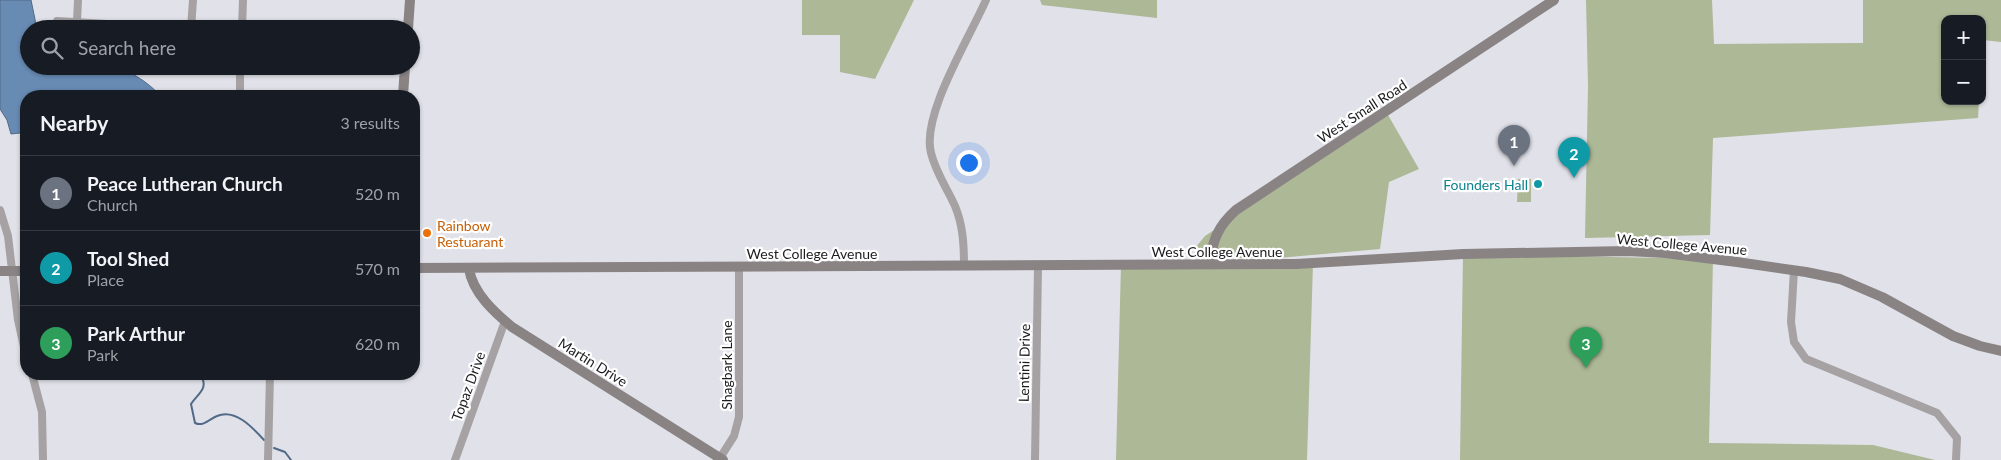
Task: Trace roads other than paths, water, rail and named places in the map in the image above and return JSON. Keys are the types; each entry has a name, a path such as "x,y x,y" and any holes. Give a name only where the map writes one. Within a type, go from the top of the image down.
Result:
{"street":[{"path":"77,20 78,0"},
{"path":"192,20 193,0"},
{"path":"242,20 243,0"},
{"path":"409,20 410,0"},
{"path":"964,266 963,241 959,218 930,152 930,135 938,103 986,0"},
{"name":"West Small Road","path":"1211,264 1212,246 1217,233 1227,218 1236,210 1554,0"},
{"path":"240,75 240,90"},
{"path":"403,90 404,75"},
{"path":"0,210 8,236 14,271 20,329"},
{"name":"West College Avenue","path":"420,268 1329,263 1463,254 1628,251 1685,256 1823,275 1854,284 1954,336 1980,346 2001,351"},
{"name":"Lentini Drive","path":"1035,460 1038,266"},
{"name":"Shagbark Lane","path":"721,459 734,436 739,417 739,267"},
{"name":"Martin Drive","path":"469,269 470,277 478,292 505,322 721,459"},
{"path":"1794,270 1791,322 1794,342 1806,359 1937,413 1957,438 1956,460"},
{"path":"0,271 20,271"},
{"name":"Topaz Drive","path":"455,460 505,322"},
{"path":"34,380 42,412 43,460"},
{"path":"268,460 270,380"}],"water":[{"path":"0,0 31,0 35,20 20,20 20,75 134,75 154,90 20,90 20,133 11,134 7,120 0,109"}],"waterway":[{"path":"203,380 202,391 191,404 195,423 201,424 217,416 230,415 243,420 264,440"},
{"path":"274,448 285,452 291,460"}],"place":[{"name":"Peace Lutheran Church","path":"1514,166"},
{"name":"Tool Shed","path":"1574,178"},
{"name":"Founders Hall","path":"1538,184"},
{"name":"Rainbow Restuarant","path":"427,233"},
{"name":"Park Arthur","path":"1586,368"}]}
